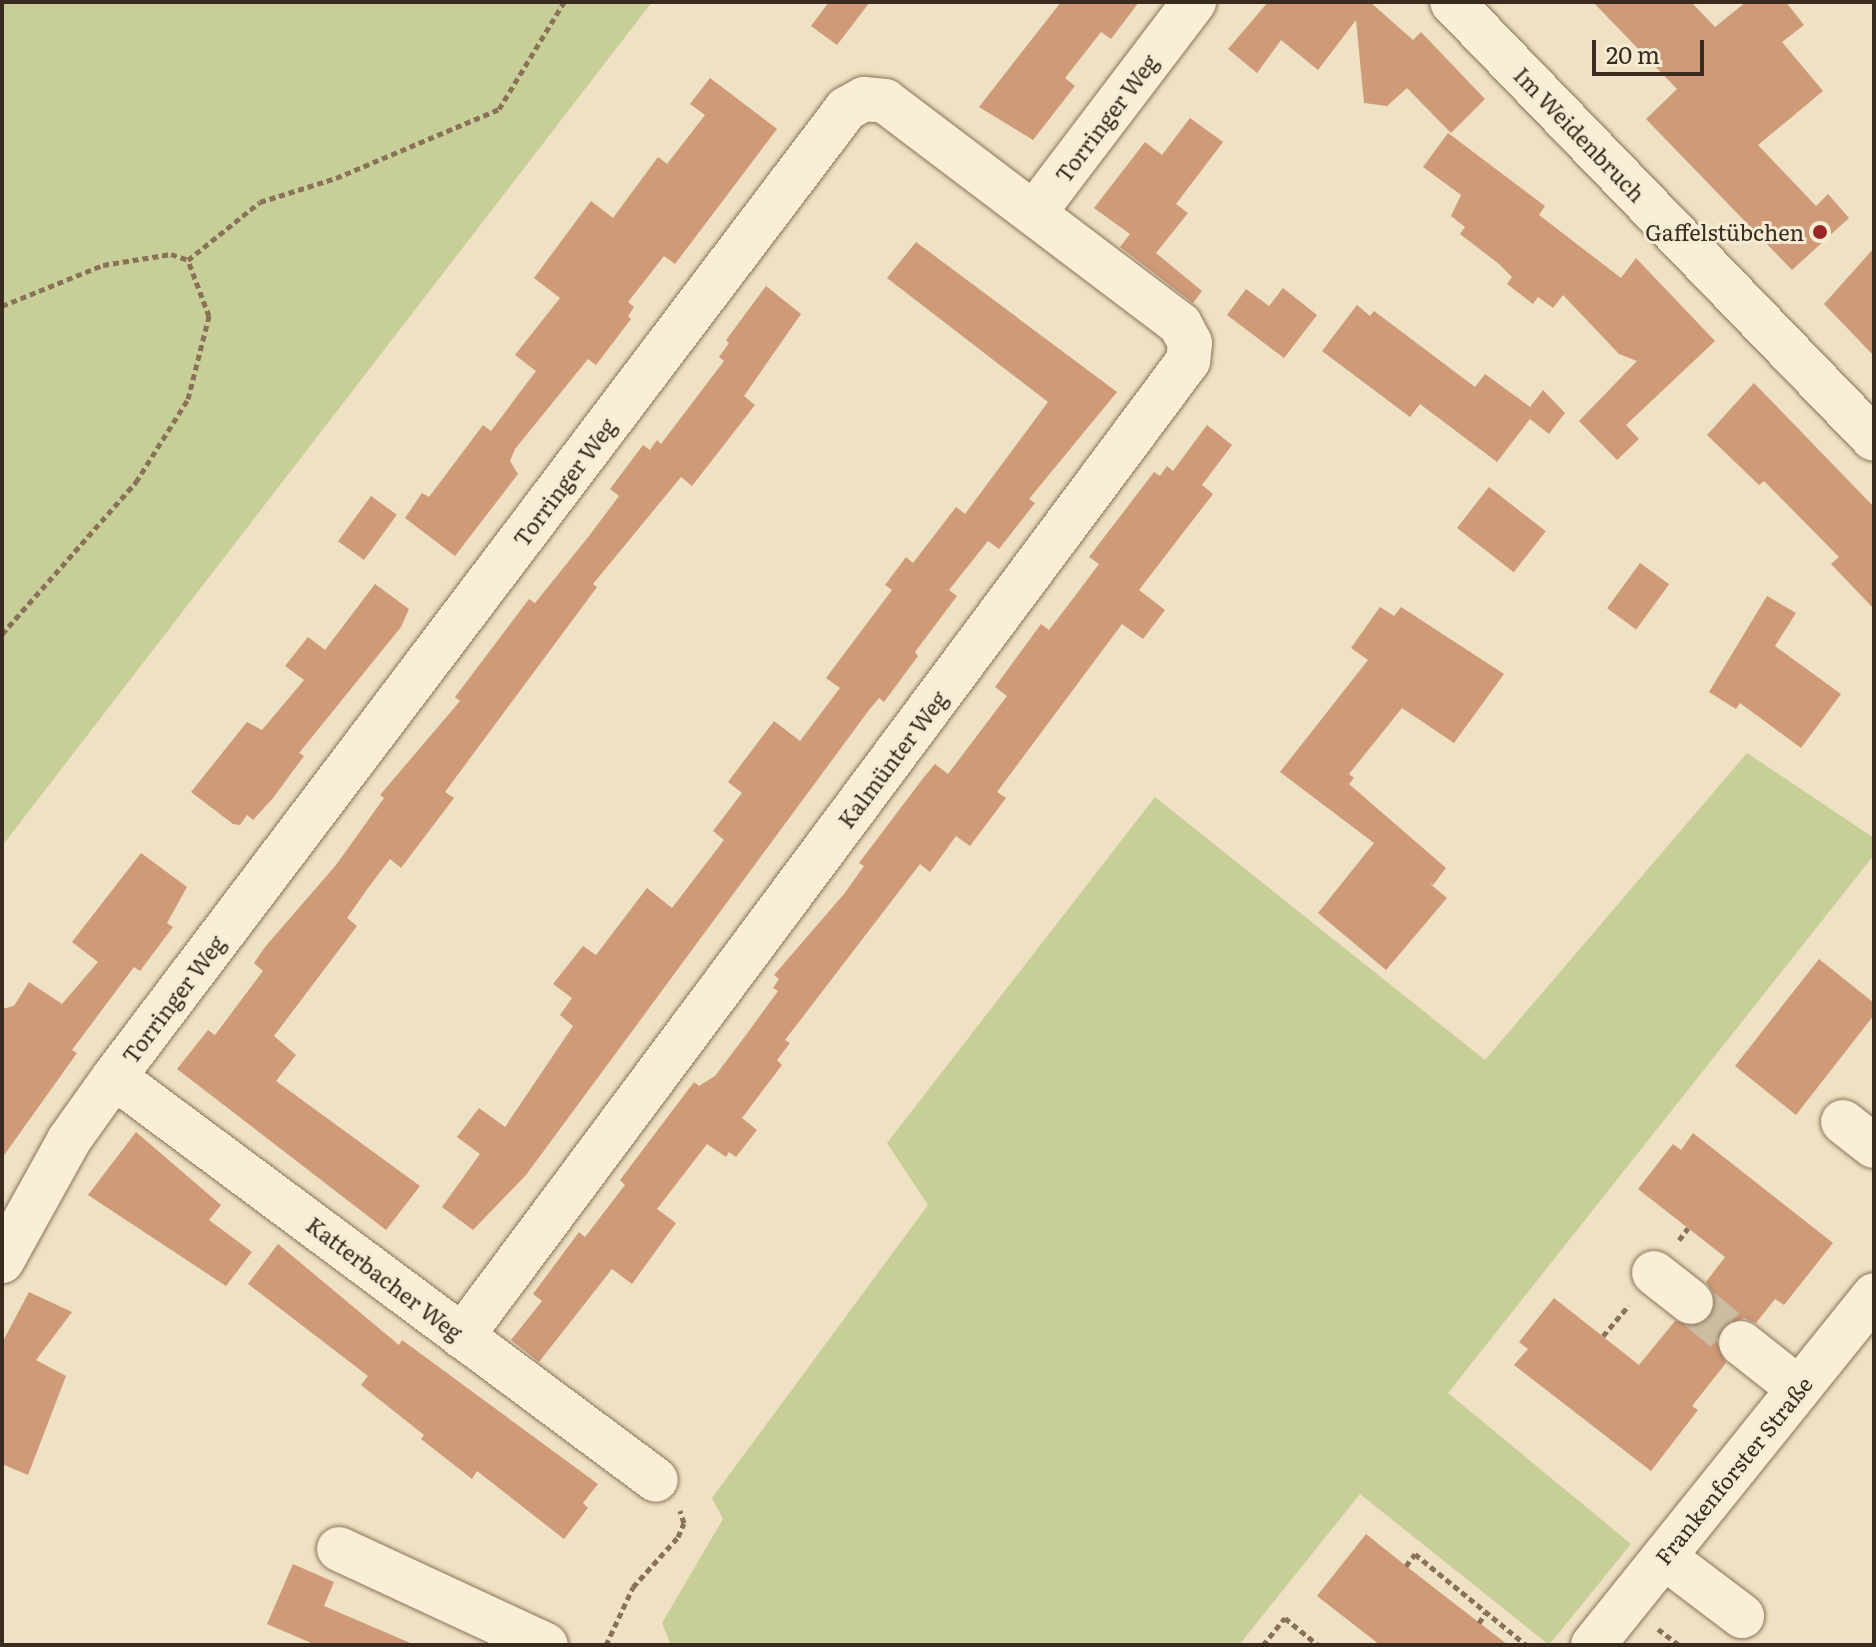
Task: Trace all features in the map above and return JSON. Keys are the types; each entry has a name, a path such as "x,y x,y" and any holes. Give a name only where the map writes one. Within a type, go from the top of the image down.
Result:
{"street":[{"name":"Torringer Weg","path":"2,1261 69,1140 114,1077 846,109 864,99 885,101 1034,213 1194,2"},
{"name":"Im Weidenbruch","path":"1452,2 1874,439"},
{"name":"Kalmünter Weg","path":"462,1336 1188,361 1190,343 1180,324 1034,213"},
{"name":"Katterbacher Weg","path":"114,1077 656,1480"},
{"path":"1654,1273 1691,1302"},
{"name":"Frankenforster Straße","path":"1593,1645 1874,1295"},
{"path":"1741,1343 1798,1388"},
{"path":"339,1549 546,1645"},
{"path":"1664,1557 1742,1616"}],"path":[{"path":"188,260 260,202 336,178 499,109 564,2"},
{"path":"2,306 103,265 171,254 188,260"},
{"path":"2,634 136,482 188,399 209,316 188,260"},
{"path":"606,1645 633,1587 678,1537 684,1523 673,1498 656,1480"},
{"path":"1406,1566 1415,1554 1526,1645"},
{"path":"1479,1623 1486,1612"},
{"path":"1263,1645 1285,1618 1318,1645"}],"green space":[{"path":"2,2 652,2 2,846"},
{"path":"1747,753 1874,838 1874,855 1448,1393 1631,1544 1549,1645 1360,1494 1239,1645 671,1645 662,1623 723,1519 712,1498 928,1205 887,1143 1155,797 1485,1060"}],"building":[{"path":"829,2 870,2 837,45 811,26"},
{"path":"1061,2 1139,2 1111,39 1101,32 1065,78 1075,86 1033,140 979,107"},
{"path":"1268,2 1370,2 1413,40 1421,32 1485,99 1451,133 1407,88 1387,106 1364,103 1356,20 1318,70 1281,40 1257,73 1228,49"},
{"path":"1593,2 1691,2 1715,27 1746,2 1786,2 1804,25 1782,42 1823,91 1758,145 1816,206 1828,194 1849,218 1792,270 1646,119 1677,89"},
{"path":"710,78 777,129 675,264 664,256 628,302 634,307 628,316 631,319 596,365 588,359 515,449 510,461 518,474 455,556 405,518 422,493 429,497 483,425 491,431 536,371 515,355 560,298 534,278 591,201 613,218 658,157 667,164 705,115 690,104"},
{"path":"1190,118 1223,142 1176,204 1188,213 1156,253 1202,291 1193,303 1120,247 1130,234 1094,208 1145,142 1162,155"},
{"path":"1448,133 1545,206 1539,215 1621,278 1636,258 1715,341 1626,425 1639,439 1617,460 1579,421 1637,361 1619,354 1563,295 1553,308 1538,297 1533,304 1507,284 1512,277 1499,264 1460,234 1465,227 1451,216 1461,195 1423,167"},
{"path":"916,242 1117,392 1029,499 1035,503 999,549 988,541 949,590 957,596 915,652 918,656 884,702 879,698 869,710 526,1175 473,1230 442,1207 480,1154 457,1137 479,1108 505,1127 573,1026 560,1015 572,998 553,984 583,946 596,955 647,888 672,908 724,840 713,831 742,793 728,782 774,721 800,741 840,688 826,678 892,590 885,585 906,557 913,563 956,507 965,514 1048,402 887,278"},
{"path":"1874,248 1874,356 1824,304"},
{"path":"766,286 801,314 744,396 755,405 692,486 681,477 593,584 597,587 445,792 454,798 401,868 390,859 368,888 347,918 357,926 274,1036 296,1055 276,1081 420,1186 386,1230 177,1069 208,1030 215,1035 263,971 254,963 265,947 336,865 384,798 380,795 460,701 455,697 529,599 535,603 619,496 610,489 643,445 650,450 657,440 661,444 724,361 719,357 729,343 726,340"},
{"path":"1283,288 1317,315 1284,358 1227,315 1246,289 1269,306"},
{"path":"1357,305 1370,316 1374,311 1475,387 1485,374 1530,407 1543,390 1565,413 1549,434 1530,419 1497,462 1420,404 1410,417 1322,351"},
{"path":"1754,383 1874,507 1874,609 1831,564 1839,557 1764,481 1759,485 1707,435"},
{"path":"1207,425 1232,445 1202,485 1213,494 1139,590 1165,610 1143,639 1122,624 997,792 1006,798 970,846 956,836 930,872 920,864 785,1040 790,1043 777,1060 782,1065 742,1118 757,1130 736,1157 729,1152 726,1157 707,1144 657,1209 676,1223 632,1284 612,1269 539,1362 511,1340 542,1301 533,1294 579,1232 585,1237 625,1185 620,1180 694,1082 699,1086 715,1076 778,991 773,988 779,979 774,975 844,894 864,866 859,863 924,777 935,764 948,774 1007,696 995,687 1041,624 1049,630 1099,564 1089,557 1154,472 1160,476 1167,466 1173,471"},
{"path":"1489,487 1546,531 1514,572 1457,528"},
{"path":"371,496 397,515 364,560 338,541"},
{"path":"1640,563 1669,584 1636,629 1607,608"},
{"path":"375,584 409,609 401,627 299,753 304,756 273,798 253,820 247,815 240,825 233,824 191,792 247,722 262,730 304,680 285,666 308,637 325,650"},
{"path":"1767,596 1796,613 1775,646 1841,694 1801,748 1740,703 1736,709 1709,692"},
{"path":"1380,607 1394,616 1401,607 1504,674 1454,743 1402,708 1349,774 1354,778 1349,784 1446,868 1433,885 1429,883 1447,898 1386,970 1318,913 1374,843 1280,772 1368,660 1351,648"},
{"path":"141,853 187,887 167,923 173,927 140,971 134,967 72,1050 77,1053 2,1158 2,1009 14,1006 29,982 62,1004 98,962 72,942"},
{"path":"1819,959 1874,1003 1874,1015 1796,1115 1735,1066"},
{"path":"136,1132 221,1205 209,1220 252,1252 226,1286 88,1195"},
{"path":"1693,1133 1833,1243 1784,1305 1775,1299 1756,1323 1744,1318 1722,1327 1716,1340 1726,1363 1692,1406 1698,1410 1651,1471 1514,1365 1528,1349 1519,1342 1554,1298 1639,1365 1675,1321 1700,1325 1711,1317 1714,1293 1706,1282 1725,1257 1638,1189 1673,1144 1681,1150"},
{"path":"278,1244 399,1345 402,1340 598,1484 583,1503 588,1508 564,1539 477,1471 472,1479 421,1439 424,1435 361,1385 368,1376 248,1284"},
{"path":"29,1292 72,1312 36,1360 66,1376 28,1475 2,1464 2,1343"},
{"path":"1366,1534 1508,1645 1380,1645 1317,1596"},
{"path":"293,1564 334,1582 324,1606 415,1645 316,1645 267,1624"}],"tunnel":[{"path":"1691,1302 1741,1343"}],"place":[{"name":"Gaffelstübchen","path":"1820,232"}]}
